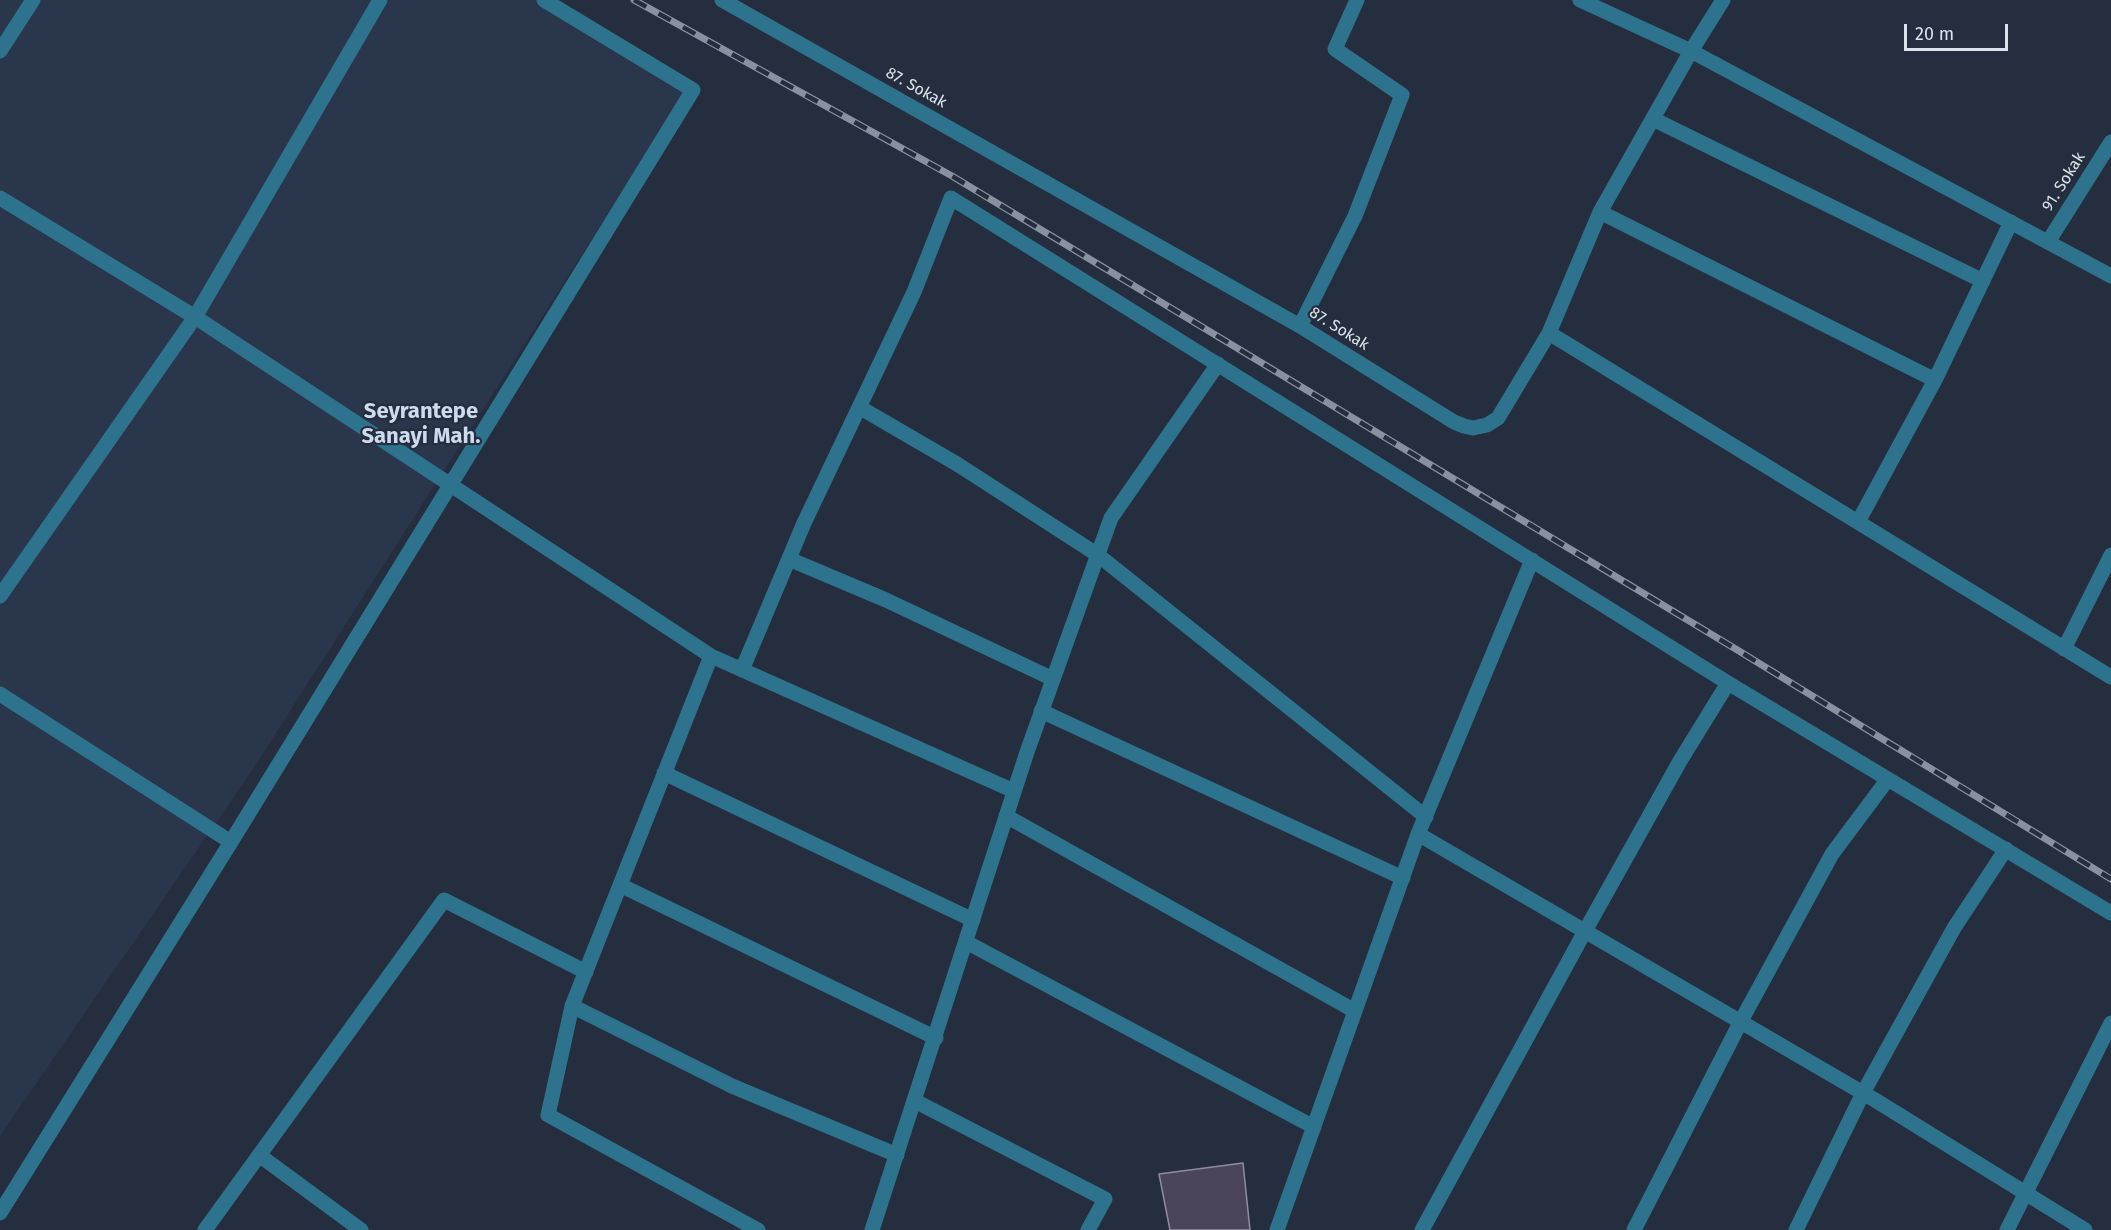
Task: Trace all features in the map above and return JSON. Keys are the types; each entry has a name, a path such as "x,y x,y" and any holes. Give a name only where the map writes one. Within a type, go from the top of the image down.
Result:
{"street":[{"path":"0,51 33,0"},
{"path":"0,596 195,317 380,0"},
{"path":"0,1213 693,90 544,0"},
{"name":"87. Sokak","path":"722,0 750,7 1300,326 1454,422 1473,428 1487,425 1498,418 1549,333 1600,213 1690,51 1723,0"},
{"path":"1300,326 1355,216 1402,95 1335,49 1357,0"},
{"path":"1580,0 1690,51 2111,276"},
{"path":"1653,119 1983,281"},
{"name":"91. Sokak","path":"2048,242 2111,142"},
{"path":"0,198 195,317 711,656 1014,791"},
{"path":"742,670 789,559 914,292 951,198 1728,683 2111,913"},
{"path":"1600,213 1935,380"},
{"path":"1858,522 1935,380 2011,222"},
{"path":"1549,333 2111,677"},
{"path":"872,1230 936,1038 1014,791 1111,518 1218,364"},
{"path":"859,407 957,464 1098,555 1426,817"},
{"path":"2064,649 2111,555"},
{"path":"789,559 886,600 1053,680"},
{"path":"1277,1230 1418,834 1532,560"},
{"path":"711,656 572,1006 548,1115 758,1230"},
{"path":"1422,1230 1680,761 1728,683"},
{"path":"0,694 231,842"},
{"path":"1041,711 1403,878"},
{"path":"664,773 973,920"},
{"path":"1634,1230 1741,1021 1832,854 1888,780"},
{"path":"1006,816 1355,1011"},
{"path":"1418,834 1863,1093 2085,1230"},
{"path":"1797,1230 1863,1093 1954,928 2006,849"},
{"path":"620,885 936,1038"},
{"path":"205,1230 444,900 586,972"},
{"path":"966,942 1314,1127"},
{"path":"572,1006 732,1086 897,1155"},
{"path":"2007,1230 2111,1023"},
{"path":"915,1101 1105,1199 1089,1230"},
{"path":"259,1155 361,1230"}],"shaded area":[{"path":"0,0 540,0 691,84 253,769 0,1136"}],"building":[{"path":"1243,1163 1250,1230 1170,1230 1159,1174"}],"railway":[{"path":"634,0 952,176 1739,651 2111,879"}],"district":[{"name":"Seyrantepe Sanayi Mah.","path":"421,425"}]}
